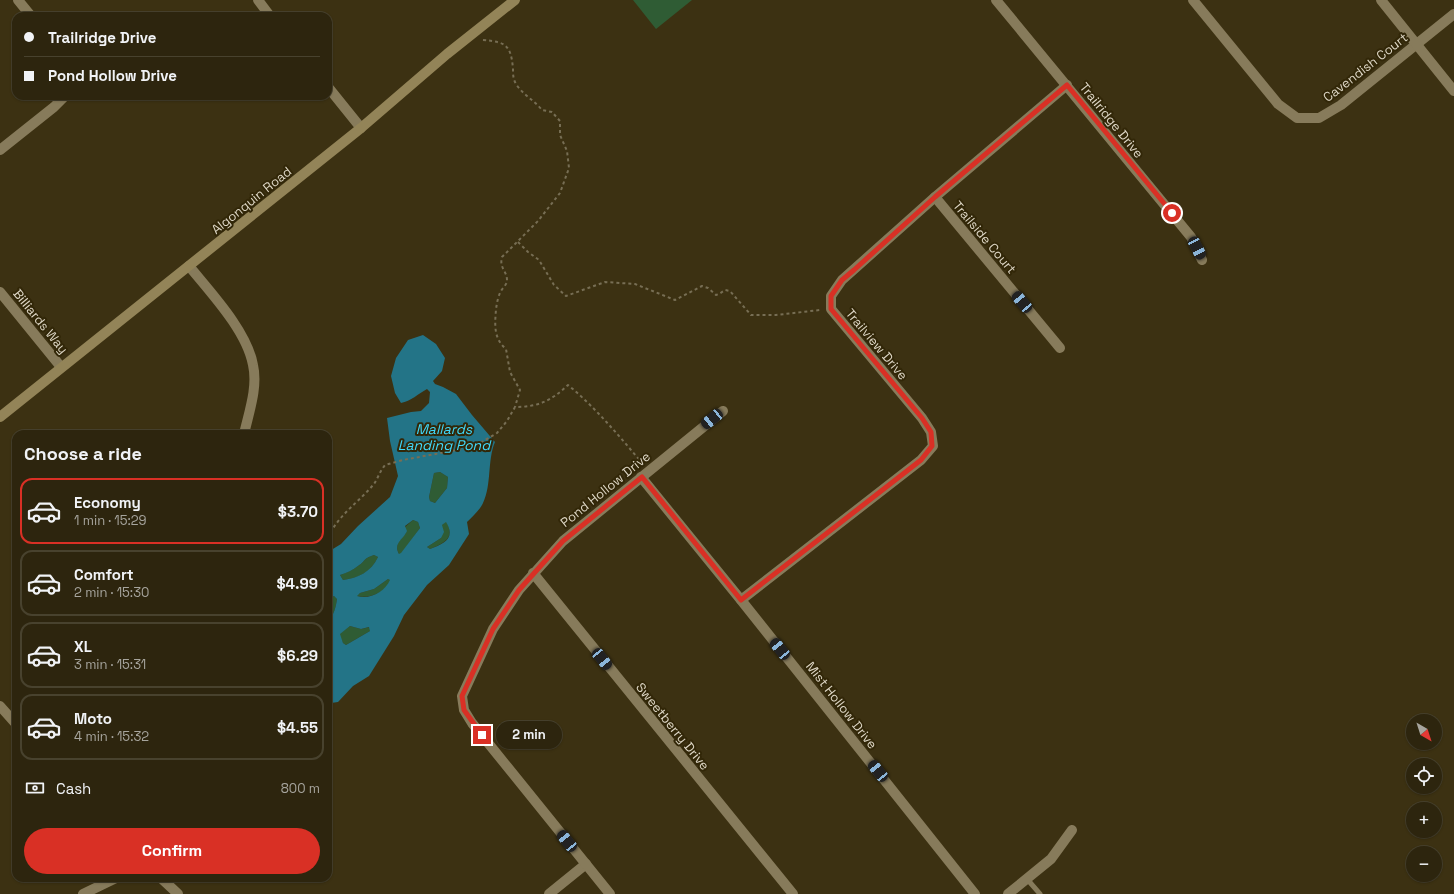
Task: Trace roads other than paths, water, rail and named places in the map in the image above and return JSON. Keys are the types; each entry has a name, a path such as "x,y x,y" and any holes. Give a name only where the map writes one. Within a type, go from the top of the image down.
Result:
{"street":[{"path":"18,0 28,12"},
{"path":"258,0 267,12"},
{"name":"Algonquin Road","path":"0,418 61,367 190,266 361,128 515,0"},
{"name":"Trailridge Drive","path":"996,0 1191,237 1202,260"},
{"name":"Cavendish Court","path":"1193,0 1278,104 1297,118 1319,118 1341,105 1454,14"},
{"path":"1381,0 1454,92"},
{"name":"Trailview Drive","path":"741,600 921,460 932,446 931,432 922,418 831,309 831,296 842,280 935,197 1067,85"},
{"path":"332,92 361,128"},
{"path":"0,150 61,100"},
{"name":"Trailside Court","path":"935,197 1060,348"},
{"path":"190,266 235,324 246,342 254,365 254,389 245,430"},
{"name":"Billiards Way","path":"0,292 61,367"},
{"name":"Pond Hollow Drive","path":"610,894 464,710 462,696 493,629 519,590 533,573 563,541 723,410"},
{"name":"Mist Hollow Drive","path":"645,474 741,600 975,894"},
{"name":"Sweetberry Drive","path":"533,573 793,894"},
{"path":"0,706 12,720"},
{"path":"1008,894 1051,859 1072,830"},
{"path":"549,894 586,864"},
{"path":"83,894 108,882"},
{"path":"165,882 178,894"}],"lane":[{"path":"1027,879 1040,894"}],"water":[{"name":"Mallards Landing Pond","path":"423,335 436,344 445,358 442,371 433,381 435,384 456,394 495,442 491,457 488,488 482,506 467,522 469,534 449,565 427,585 404,615 394,636 369,676 353,686 338,702 332,703 332,615 337,599 334,596 332,597 332,550 341,544 358,526 390,497 398,476 390,441 387,418 421,411 429,403 430,392 427,389 411,399 401,403 395,393 391,376 396,358 408,340","holes":["440,472 448,477 447,488 435,503 430,501 429,497 434,473","413,520 418,522 420,528 399,554 397,547 407,531 405,526","446,522 450,532 449,536 447,540 440,545 430,549 427,547 441,538 444,532 442,525","374,555 378,557 372,567 359,576 343,580 340,575 354,569 370,556","388,579 390,580 388,584 376,594 367,597 357,596 360,593 374,589","350,626 361,629 369,627 370,631 346,645 343,643 340,634"]}]}
